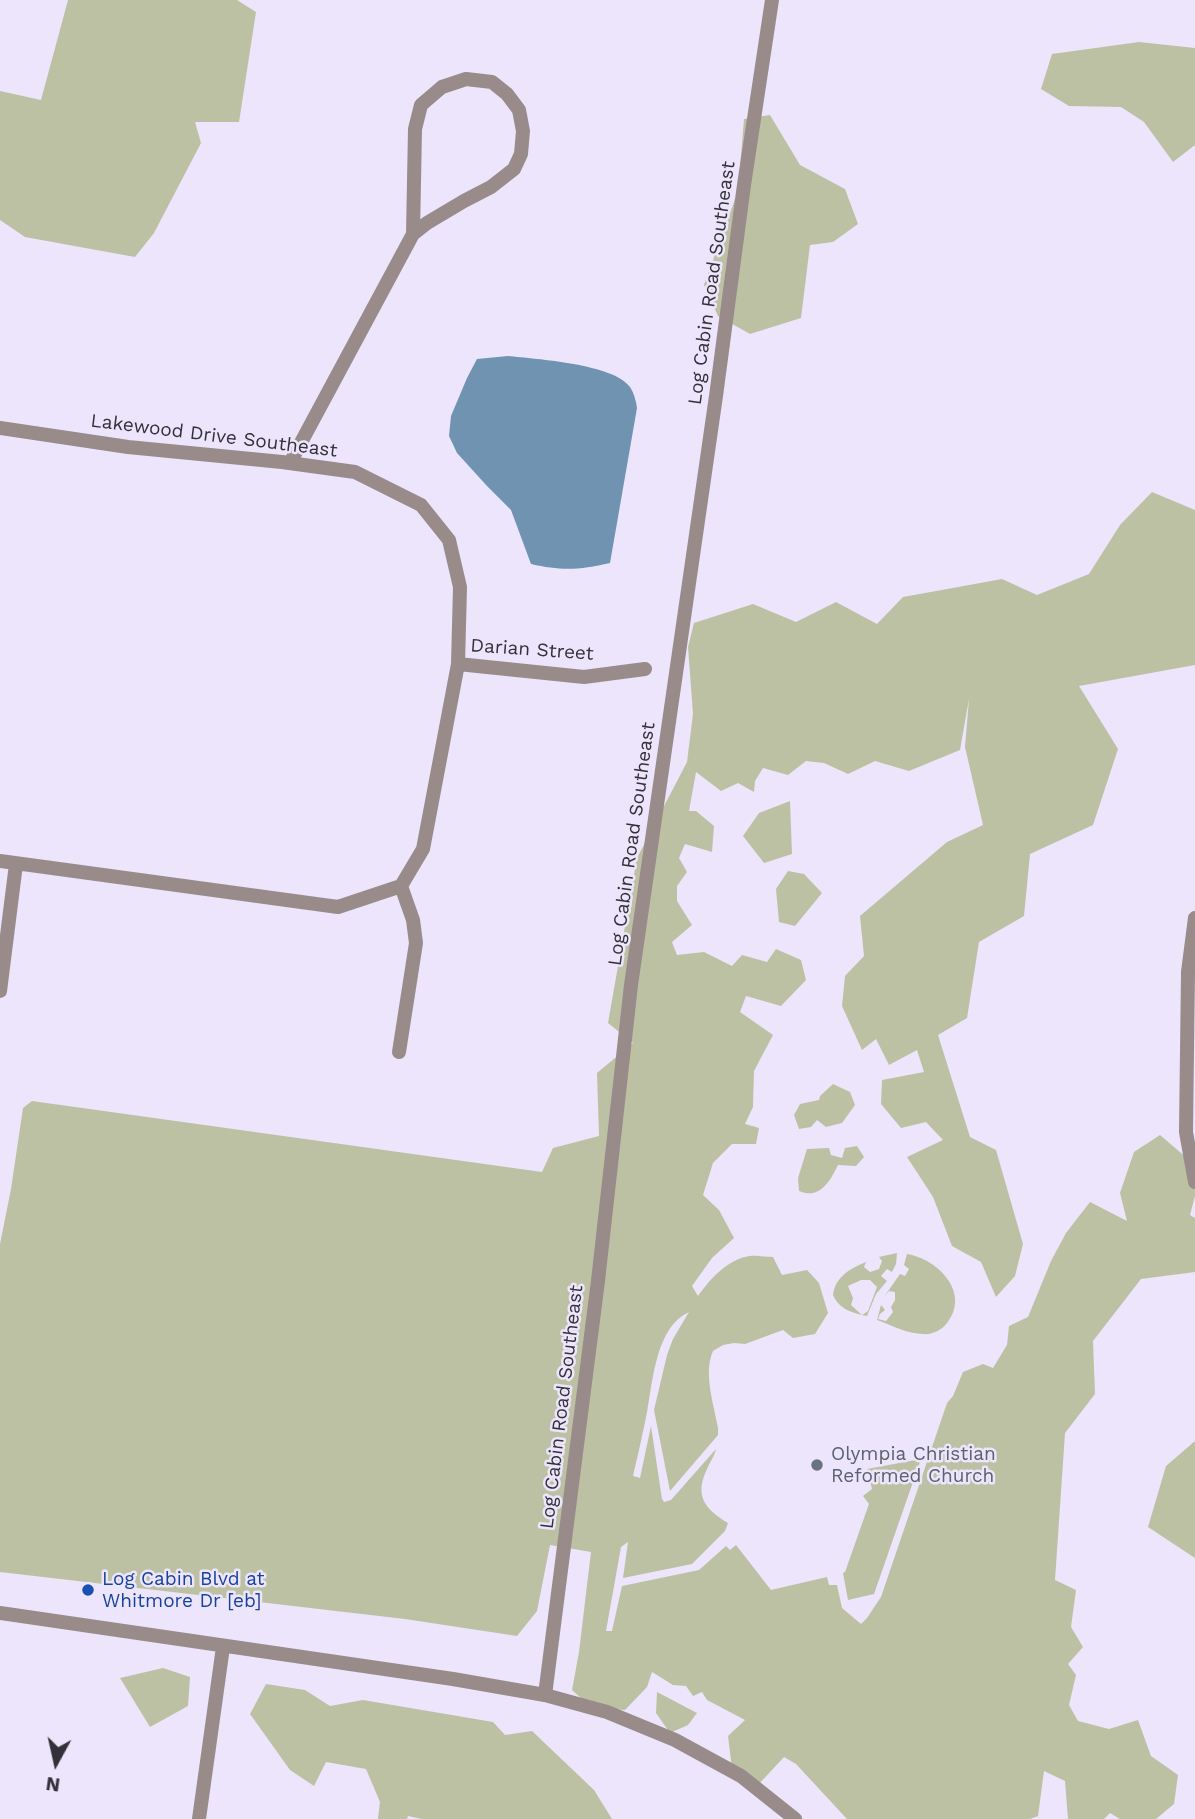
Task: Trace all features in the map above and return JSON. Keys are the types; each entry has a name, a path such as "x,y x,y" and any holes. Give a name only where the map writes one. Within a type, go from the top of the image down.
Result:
{"street":[{"name":"Log Cabin Road Southeast","path":"545,1695 598,1281 631,985 772,0"},
{"path":"290,463 413,234 427,223 491,187 514,169 521,154 523,131 519,110 507,94 492,82 466,79 442,87 421,105 415,129 413,234"},
{"name":"Lakewood Drive Southeast","path":"0,428 128,446 355,472 421,505 449,540 452,551 460,587 458,664 423,849 401,886"},
{"name":"Darian Street","path":"458,664 584,677 645,669"},
{"path":"0,861 338,908 401,886 414,920 416,943 399,1052"},
{"path":"0,991 16,863"},
{"path":"1195,918 1188,972 1185,1132 1195,1182"},
{"path":"0,1613 453,1679 545,1695 607,1712 674,1740 741,1776 795,1819"},
{"path":"199,1819 223,1647"}],"green space":[{"path":"68,0 237,0 256,12 239,122 195,122 201,143 154,233 135,257 25,237 0,220 0,91 41,100"},
{"path":"1139,42 1195,48 1195,145 1173,162 1144,122 1121,107 1069,106 1041,89 1052,54"},
{"path":"770,115 800,165 845,189 858,224 833,242 810,245 801,318 750,334 718,316 704,285 738,191 744,119"},
{"path":"1152,492 1195,510 1195,665 1079,686 1118,749 1093,825 1030,854 1024,916 979,942 967,1018 938,1035 970,1137 996,1150 1023,1244 1015,1276 996,1297 981,1262 952,1246 933,1197 907,1157 943,1140 926,1122 901,1128 881,1104 882,1080 924,1072 917,1050 889,1065 876,1039 862,1050 842,1006 845,976 864,956 860,916 947,842 983,825 965,747 969,699 960,750 909,771 875,761 848,774 824,763 806,761 788,775 763,768 755,781 754,792 738,783 721,791 696,772 689,811 696,811 714,826 712,852 685,844 679,858 687,872 677,886 677,901 692,925 672,942 677,955 704,952 732,966 742,955 767,962 776,949 801,960 806,980 781,1006 746,996 740,1012 773,1035 754,1071 753,1107 745,1124 759,1128 756,1144 732,1144 713,1163 703,1195 719,1210 734,1238 712,1258 692,1286 698,1296 714,1276 734,1261 750,1256 773,1257 782,1275 807,1270 819,1283 828,1313 815,1334 793,1338 783,1330 745,1344 723,1345 713,1351 709,1379 718,1435 670,1491 654,1410 667,1355 689,1312 669,1329 654,1370 633,1476 640,1478 651,1426 664,1502 671,1500 716,1449 703,1478 702,1494 708,1507 728,1523 725,1531 692,1564 623,1578 628,1542 621,1547 606,1631 612,1631 622,1586 699,1570 726,1546 730,1550 736,1545 771,1590 827,1577 829,1585 837,1585 842,1608 861,1624 881,1597 947,1403 953,1396 963,1372 983,1364 993,1368 1007,1345 1009,1326 1028,1317 1051,1261 1066,1233 1090,1202 1127,1221 1120,1193 1134,1152 1160,1135 1195,1165 1195,1196 1190,1215 1195,1218 1195,1272 1141,1279 1093,1341 1095,1394 1065,1433 1055,1580 1076,1590 1071,1627 1083,1647 1068,1664 1076,1675 1069,1705 1078,1721 1109,1729 1138,1720 1151,1756 1178,1775 1174,1804 1156,1819 1120,1819 1110,1813 1104,1819 1068,1819 1065,1781 1044,1771 1038,1816 1030,1819 847,1819 796,1764 784,1757 757,1786 732,1769 728,1736 745,1720 707,1700 702,1692 693,1696 686,1686 673,1685 652,1672 647,1687 625,1710 591,1707 572,1690 591,1552 550,1545 537,1611 517,1636 405,1619 0,1572 0,1244 23,1108 32,1101 542,1172 553,1148 599,1136 597,1073 633,1043 608,1023 637,858 687,762 693,714 688,647 694,623 753,604 796,622 836,602 877,624 903,597 1002,579 1037,595 1089,574 1120,525"},
{"path":"790,801 792,854 764,863 743,836 759,813"},
{"path":"788,871 804,874 822,893 795,926 779,922 776,889"},
{"path":"833,1084 850,1092 855,1105 842,1123 826,1127 817,1120 811,1127 799,1129 794,1115 800,1104 819,1100"},
{"path":"857,1146 864,1157 856,1166 838,1165 828,1183 818,1191 799,1191 798,1178 807,1149 829,1148 831,1155 842,1158 845,1148"},
{"path":"897,1253 892,1272 887,1269 881,1276 887,1281 876,1294 867,1316 862,1315 851,1312 842,1307 833,1295 840,1278 866,1262 864,1267 870,1272 879,1269 882,1261 879,1257","holes":["861,1280 870,1280 877,1287 868,1311 862,1315 851,1305 853,1298 848,1286"]},
{"path":"907,1254 919,1257 940,1270 953,1289 953,1312 945,1326 933,1333 911,1333 877,1320 881,1305 885,1310 878,1319 886,1321 893,1312 891,1307 895,1292 889,1291 884,1297 900,1274 905,1276 909,1269 904,1265"},
{"path":"1195,1441 1195,1558 1148,1527 1166,1466"},
{"path":"921,1459 874,1594 848,1600 843,1573 869,1504 863,1496 872,1489 867,1469"},
{"path":"163,1668 190,1677 188,1706 150,1727 120,1678"},
{"path":"266,1684 305,1690 330,1706 363,1700 493,1722 505,1735 532,1731 594,1790 612,1819 422,1819 408,1816 407,1819 378,1819 380,1802 366,1769 326,1762 314,1786 290,1770 250,1714"},
{"path":"657,1692 697,1713 688,1725 670,1733 656,1713"}],"water":[{"path":"508,356 592,368 621,379 633,392 637,408 610,563 570,569 531,564 511,510 457,453 449,436 451,416 467,378 477,359"}],"place":[{"name":"Olympia Christian Reformed Church","path":"817,1465"},
{"name":"Log Cabin Blvd at Whitmore Dr [eb]","path":"88,1590"}]}
